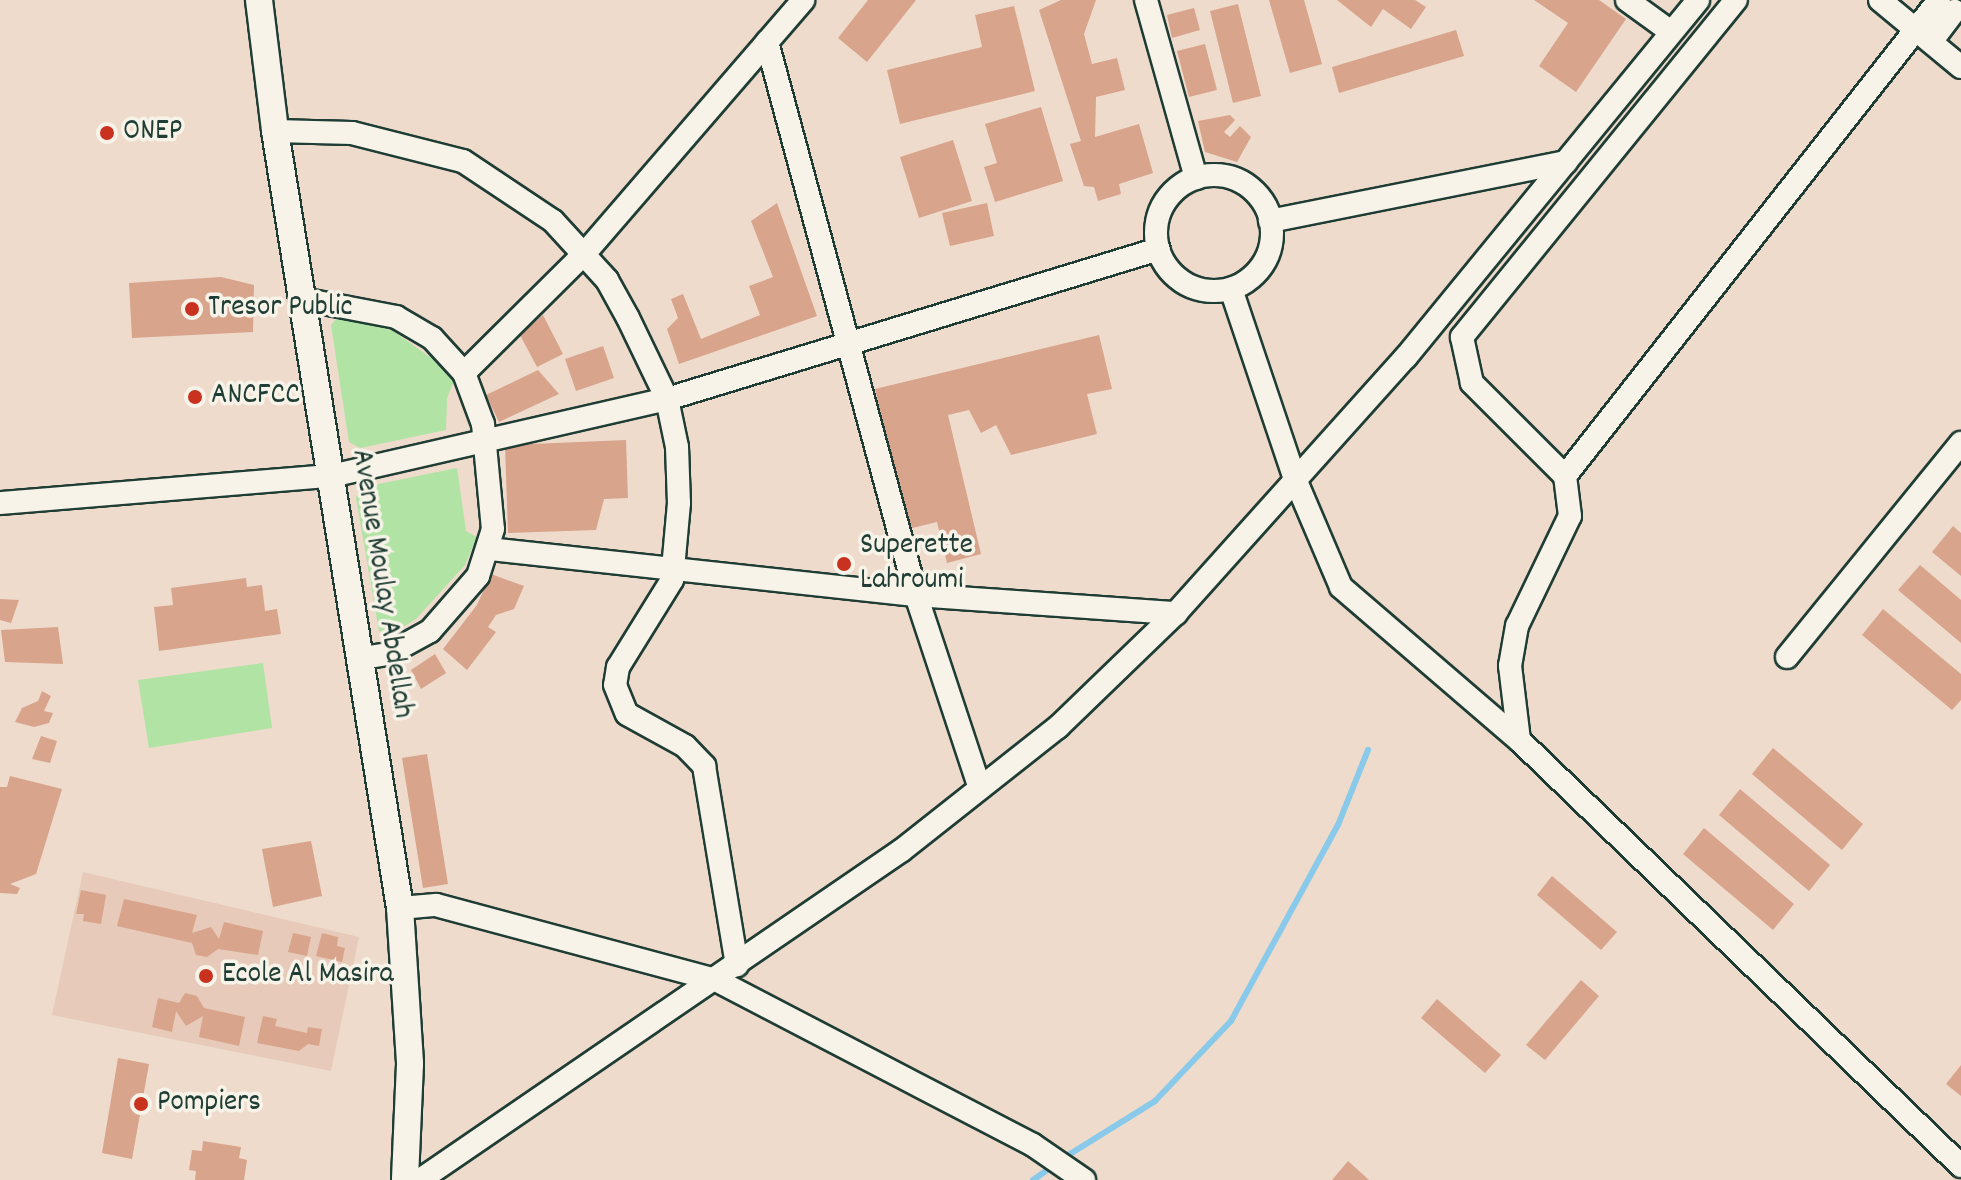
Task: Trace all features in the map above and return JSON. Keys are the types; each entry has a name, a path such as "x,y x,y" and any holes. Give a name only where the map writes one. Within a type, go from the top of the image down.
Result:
{"main road":[{"name":"Avenue Moulay Abdellah","path":"259,0 275,131 400,908 410,1050 405,1180"}],"street":[{"path":"464,373 585,253 803,0"},
{"path":"1146,0 1196,178"},
{"path":"1627,0 1671,32"},
{"path":"420,1180 902,850 1058,727 1176,613 1406,357 1698,0"},
{"path":"1519,740 1510,666 1517,626 1570,516 1565,476 1472,383 1462,337 1736,0"},
{"path":"1880,0 1961,67"},
{"path":"1565,476 1949,7"},
{"path":"767,42 916,595 980,788"},
{"path":"275,131 352,133 463,161 553,221 585,253 614,292 667,399 677,447 675,571 663,602 618,667 615,685 627,714 685,746 704,766 737,965"},
{"path":"1270,221 1566,162"},
{"path":"1220,176 1243,183 1261,199 1270,221 1267,257 1253,277 1231,289 1201,290 1187,284 1174,275 1159,249 1161,212 1175,191 1196,178 1220,176"},
{"path":"0,503 331,476 667,399 1159,249"},
{"path":"1231,289 1295,479 1341,587 1519,740 1961,1166"},
{"path":"302,299 396,317 432,338 464,373 485,441 492,481 490,549 464,597 430,631 388,654 358,659"},
{"path":"1787,657 1961,443"},
{"path":"490,549 916,595 1176,613"},
{"path":"400,908 436,905 716,980 1033,1145 1084,1180"}],"shaded area":[{"name":"Ecole Al Masira","path":"83,872 359,937 331,1071 52,1015"}],"green space":[{"path":"340,315 393,331 444,367 454,381 447,398 446,430 360,448 349,442 331,325"},
{"path":"457,468 466,531 477,537 465,565 416,619 390,635 379,631 356,498 359,488"},
{"path":"263,663 272,728 149,748 138,680"}],"building":[{"path":"868,0 916,0 867,62 838,38"},
{"path":"1061,0 1096,0 1084,34 1092,64 1117,58 1125,90 1096,97 1095,137 1139,124 1153,173 1119,184 1121,194 1098,201 1094,187 1084,186 1070,144 1081,141 1039,10"},
{"path":"1269,0 1304,0 1322,64 1290,73"},
{"path":"1337,0 1415,0 1426,7 1411,29 1383,9 1371,27"},
{"path":"1534,0 1599,0 1626,19 1576,92 1539,66 1568,23"},
{"path":"1238,4 1261,96 1233,103 1210,11"},
{"path":"1014,6 1035,91 900,124 887,70 982,47 975,15"},
{"path":"1194,8 1200,30 1172,38 1167,15"},
{"path":"1456,30 1464,56 1339,93 1332,67"},
{"path":"1205,44 1217,90 1189,97 1177,51"},
{"path":"1041,107 1063,181 995,202 984,167 997,163 985,124"},
{"path":"1230,115 1235,120 1224,132 1230,137 1240,126 1251,137 1237,162 1205,152 1198,121"},
{"path":"953,140 972,201 919,218 900,157"},
{"path":"777,203 817,316 679,364 667,329 678,318 671,299 683,294 701,339 760,315 749,286 773,277 751,221"},
{"path":"987,203 994,236 950,246 942,213"},
{"name":"Tresor Public","path":"221,277 254,285 253,332 132,338 129,283"},
{"path":"543,315 563,354 537,367 520,335"},
{"path":"1099,335 1112,389 1087,394 1097,434 1011,455 996,425 981,433 969,410 948,415 981,554 947,563 937,522 908,529 875,389"},
{"path":"603,346 614,378 576,391 565,359"},
{"path":"538,370 559,394 499,422 486,395"},
{"path":"626,440 628,498 604,499 596,530 508,533 505,445"},
{"path":"1953,526 1961,533 1961,576 1932,552"},
{"path":"1920,565 1961,600 1961,643 1898,590"},
{"path":"491,574 524,586 514,609 496,615 488,627 496,632 467,670 443,649 477,605"},
{"path":"246,578 247,587 262,585 265,611 277,609 281,634 159,651 154,607 173,605 171,588"},
{"path":"0,599 19,600 11,623 0,620"},
{"path":"1883,609 1961,674 1961,700 1952,710 1862,635"},
{"path":"58,627 63,664 5,662 1,630"},
{"path":"435,654 446,673 421,689 411,670"},
{"path":"42,691 51,696 44,711 53,713 49,723 34,727 15,722 22,708 38,701"},
{"path":"41,736 57,741 50,763 32,759"},
{"path":"1773,748 1863,824 1842,850 1752,774"},
{"path":"427,754 448,884 423,888 402,758"},
{"path":"10,776 62,789 36,874 10,884 20,888 17,894 0,893 0,787 7,787"},
{"path":"1740,789 1830,865 1809,891 1719,815"},
{"path":"1704,828 1794,904 1773,930 1683,854"},
{"path":"311,841 322,896 273,907 262,849"},
{"path":"1552,876 1617,932 1601,950 1537,895"},
{"path":"81,890 106,895 101,924 83,921 84,914 76,914"},
{"path":"124,899 197,915 192,933 211,927 219,939 224,922 263,931 258,955 218,949 207,957 196,955 192,943 117,926"},
{"path":"293,933 311,937 307,956 288,952"},
{"path":"322,933 338,937 337,946 345,948 342,962 316,956"},
{"path":"1581,980 1599,996 1545,1060 1526,1045"},
{"path":"185,993 197,996 204,1008 245,1017 239,1046 199,1037 203,1016 186,1026 176,1011 172,1032 152,1027 158,998 179,1003"},
{"path":"1437,999 1501,1055 1485,1073 1421,1018"},
{"path":"263,1016 277,1019 275,1026 307,1033 308,1027 322,1029 319,1046 308,1044 299,1051 257,1043"},
{"path":"118,1058 149,1064 132,1159 102,1153"},
{"path":"1961,1065 1961,1096 1946,1084"},
{"path":"203,1141 241,1147 239,1158 247,1160 244,1180 195,1180 196,1171 189,1170 192,1150 202,1151"},
{"path":"1348,1161 1369,1180 1332,1180"}],"waterway":[{"path":"1062,1159 1155,1101 1231,1021 1338,825 1368,750"},
{"path":"1033,1180 1053,1166"}],"place":[{"name":"ONEP","path":"107,133"},
{"name":"Tresor Public","path":"192,309"},
{"name":"ANCFCC","path":"195,397"},
{"name":"Superette Lahroumi","path":"844,564"},
{"name":"Ecole Al Masira","path":"206,976"},
{"name":"Pompiers","path":"141,1104"}]}
